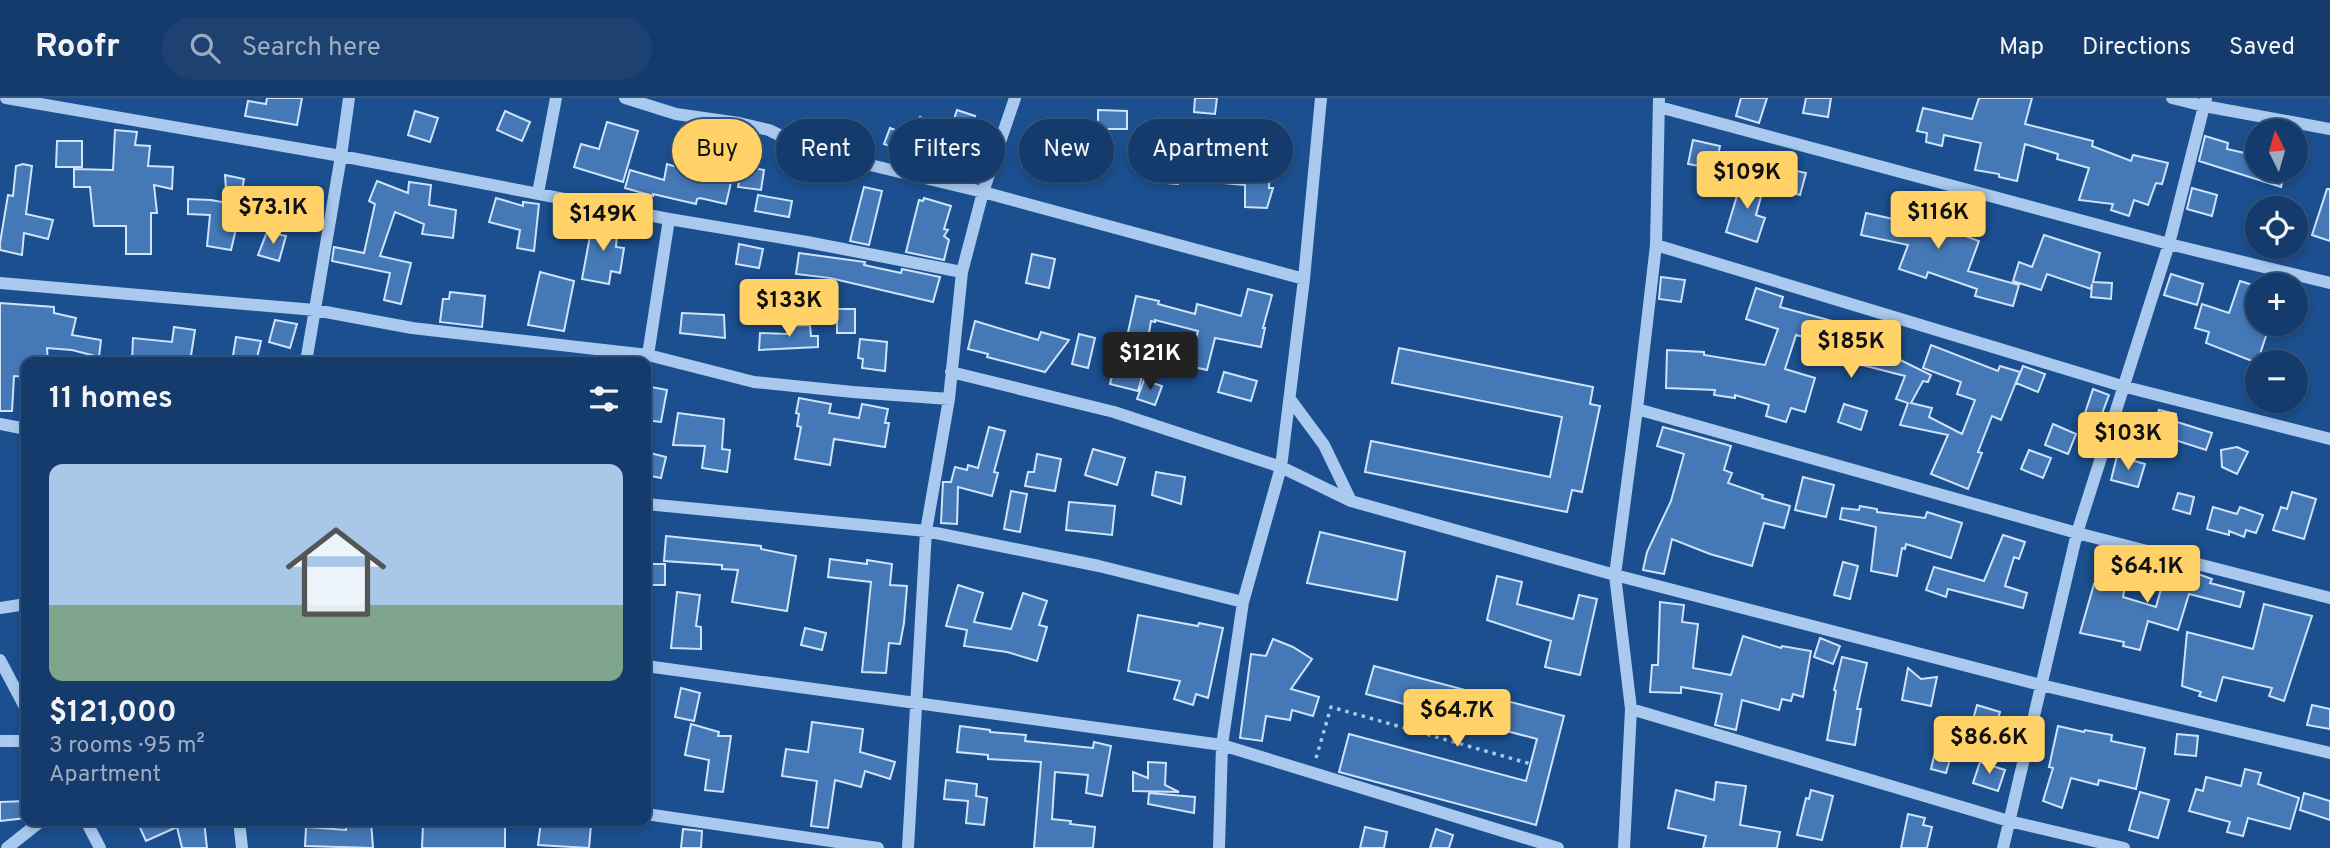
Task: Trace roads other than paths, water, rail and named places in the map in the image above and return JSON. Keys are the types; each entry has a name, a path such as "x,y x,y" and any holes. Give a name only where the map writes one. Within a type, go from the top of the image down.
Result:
{"street":[{"path":"6,98 341,156 962,272"},
{"path":"307,357 349,98"},
{"path":"538,193 556,98"},
{"path":"625,98 676,114 769,130 812,151 983,192 1304,279"},
{"path":"908,848 926,531 949,399 962,272 983,192 1015,98"},
{"path":"1219,848 1222,745 1243,602 1281,467 1304,279 1321,98"},
{"path":"2172,98 2205,102 2330,129"},
{"path":"2003,848 2077,533 2169,244 2205,102"},
{"path":"1624,848 1631,709 1615,575 1656,245 1659,103 2169,244 2330,283"},
{"path":"648,355 668,219"},
{"path":"1656,245 2122,386 2330,439"},
{"path":"0,283 315,310 412,328 648,355 754,382 949,399"},
{"path":"951,372 1114,412 1281,467 1351,501 1615,575 2041,685 2330,753"},
{"path":"1290,399 1324,445 1351,501"},
{"path":"1637,409 2077,533 2330,598"},
{"path":"0,424 21,428"},
{"path":"651,504 926,531 1099,566 1243,602"},
{"path":"0,608 21,605"},
{"path":"0,660 21,700"},
{"path":"651,667 1222,745 1558,848"},
{"path":"1631,709 2010,821 2124,848"},
{"path":"0,741 21,741"},
{"path":"651,815 877,848"},
{"path":"7,848 35,826"},
{"path":"89,826 100,848"},
{"path":"240,826 242,848"}]}
